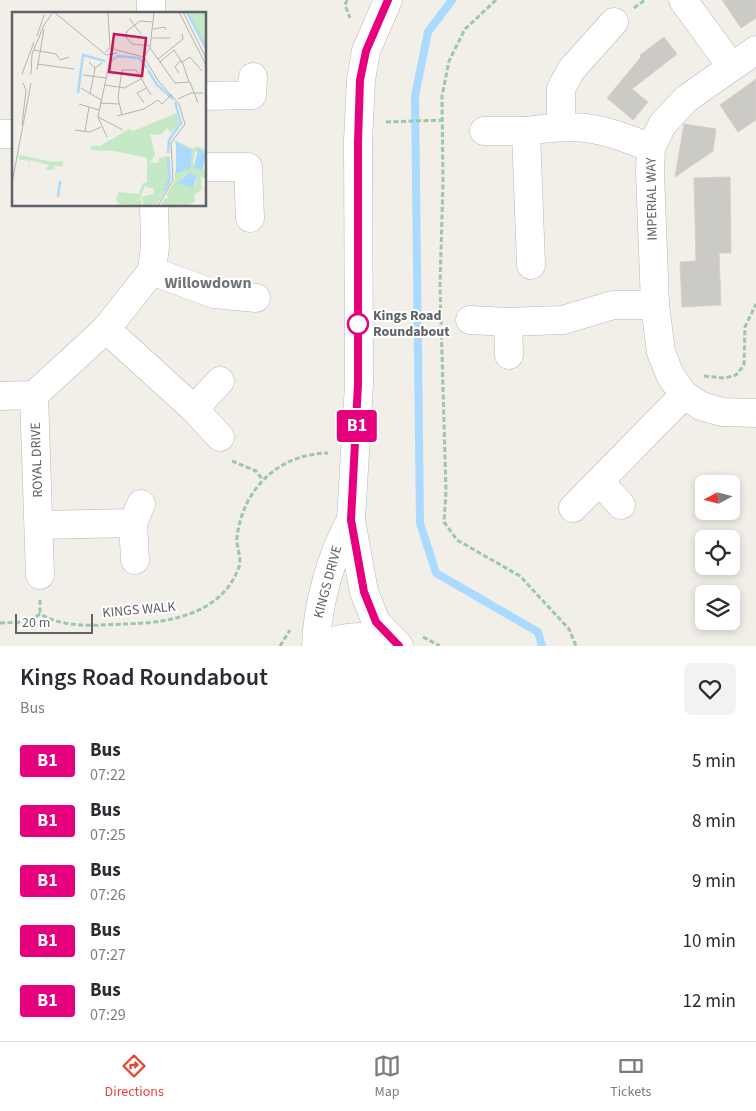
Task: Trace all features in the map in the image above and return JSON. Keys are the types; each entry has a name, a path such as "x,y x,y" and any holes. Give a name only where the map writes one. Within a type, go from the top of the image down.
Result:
{"street":[{"path":"683,0 732,66"},
{"name":"KINGS DRIVE","path":"371,3 360,96 358,384 351,520 364,592 376,622 398,646"},
{"path":"562,126 561,89 571,70 614,22"},
{"name":"IMPERIAL WAY","path":"756,50 686,99 662,125 651,148 650,172 655,305 661,352 670,375 684,395 701,406 722,412 756,413"},
{"path":"206,96 252,95 253,77"},
{"path":"484,131 526,131 562,126 590,128 615,133 651,148"},
{"path":"526,131 531,265"},
{"path":"206,167 248,167 250,218"},
{"path":"0,396 34,395 106,329 152,271 155,246 154,206"},
{"path":"152,271 214,294 256,298"},
{"path":"470,320 508,322 562,320 613,305 655,305"},
{"path":"508,322 509,355"},
{"path":"106,329 194,409 220,437"},
{"path":"194,409 220,381"},
{"name":"ROYAL DRIVE","path":"34,395 40,525 40,575"},
{"path":"573,508 684,395"},
{"path":"600,482 621,506"},
{"path":"40,525 137,514 135,560"},
{"name":"KINGS DRIVE","path":"316,646 317,620 339,542 351,520"},
{"path":"324,646 336,640 358,636 381,639 398,646"}],"path":[{"path":"347,0 371,3"},
{"path":"400,122 442,120"},
{"path":"684,395 705,375 725,378 736,375 744,365 745,327 756,304"},
{"path":"220,437 232,462 256,471 262,479"},
{"name":"KINGS WALK","path":"0,623 28,622 40,614 53,622 74,625 138,624 177,619 208,607 226,588 240,565 237,538 244,506 262,479 284,464 313,453 334,453"}],"building":[{"path":"722,0 756,0 756,18 741,28"},
{"path":"664,37 677,54 632,89 648,102 633,120 607,98 641,57 640,55"},
{"path":"756,79 756,120 738,132 720,105"},
{"path":"684,124 716,129 713,151 675,177"},
{"path":"730,177 731,253 719,253 721,305 682,307 680,262 696,261 694,178"}],"waterway":[{"path":"452,0 428,32 415,96 420,523 436,573 538,632 542,646"}],"bus line":[{"name":"B1","path":"388,0 383,7 366,51 360,80 358,141 358,384 351,520 364,592 376,622 399,646"}],"place":[{"name":"Kings Road Roundabout","path":"358,324"}],"district":[{"name":"Willowdown","path":"208,283"}]}
